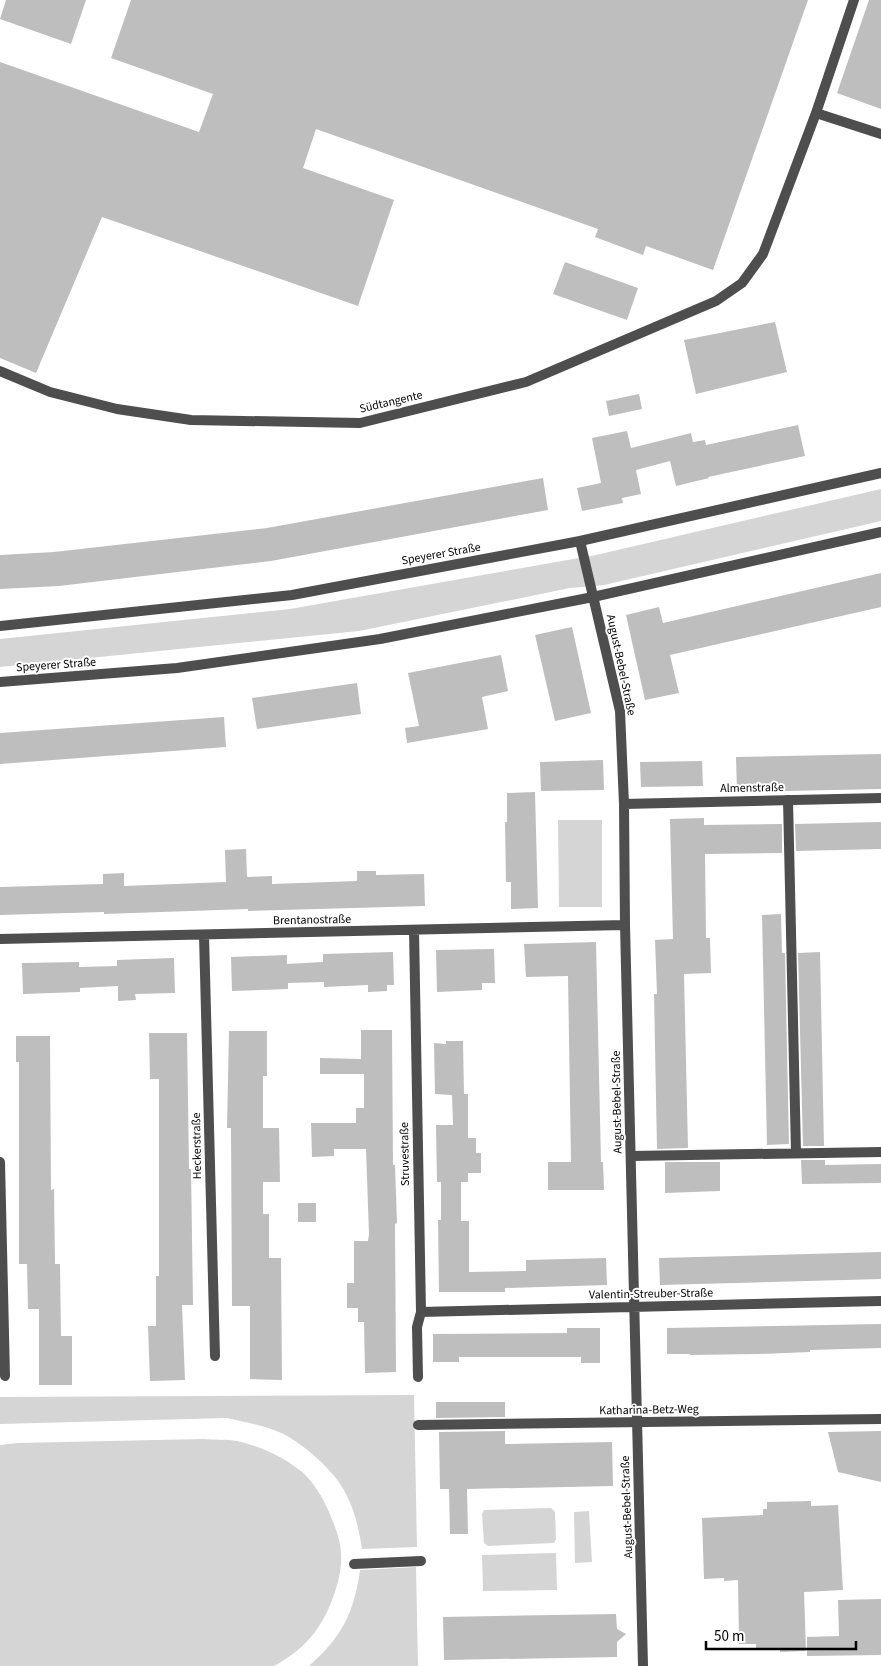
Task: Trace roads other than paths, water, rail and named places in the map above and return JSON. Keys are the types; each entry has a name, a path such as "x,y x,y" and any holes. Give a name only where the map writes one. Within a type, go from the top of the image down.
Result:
{"street":[{"name":"Südtangente","path":"0,372 50,392 108,406 191,420 360,423 526,382 716,301 742,283 763,254 816,113 854,0"},
{"path":"816,113 881,134"},
{"name":"Speyerer Straße","path":"0,626 292,595 580,541 881,473"},
{"name":"Speyerer Straße","path":"0,682 177,668 359,643 593,597 881,532"},
{"name":"August-Bebel-Straße","path":"580,541 620,711 624,804 625,925 643,1666"},
{"name":"Almenstraße","path":"624,804 881,798"},
{"path":"788,800 796,1153"},
{"name":"Brentanostraße","path":"0,939 625,925"},
{"name":"Struvestraße","path":"414,930 421,1312 417,1327 418,1377"},
{"name":"Heckerstraße","path":"204,935 215,1356"},
{"path":"631,1156 881,1152"},
{"path":"0,1162 5,1376"},
{"name":"Valentin-Streuber-Straße","path":"421,1312 881,1302"},
{"name":"Katharina-Betz-Weg","path":"418,1425 881,1420"},
{"path":"354,1564 421,1561"}]}
